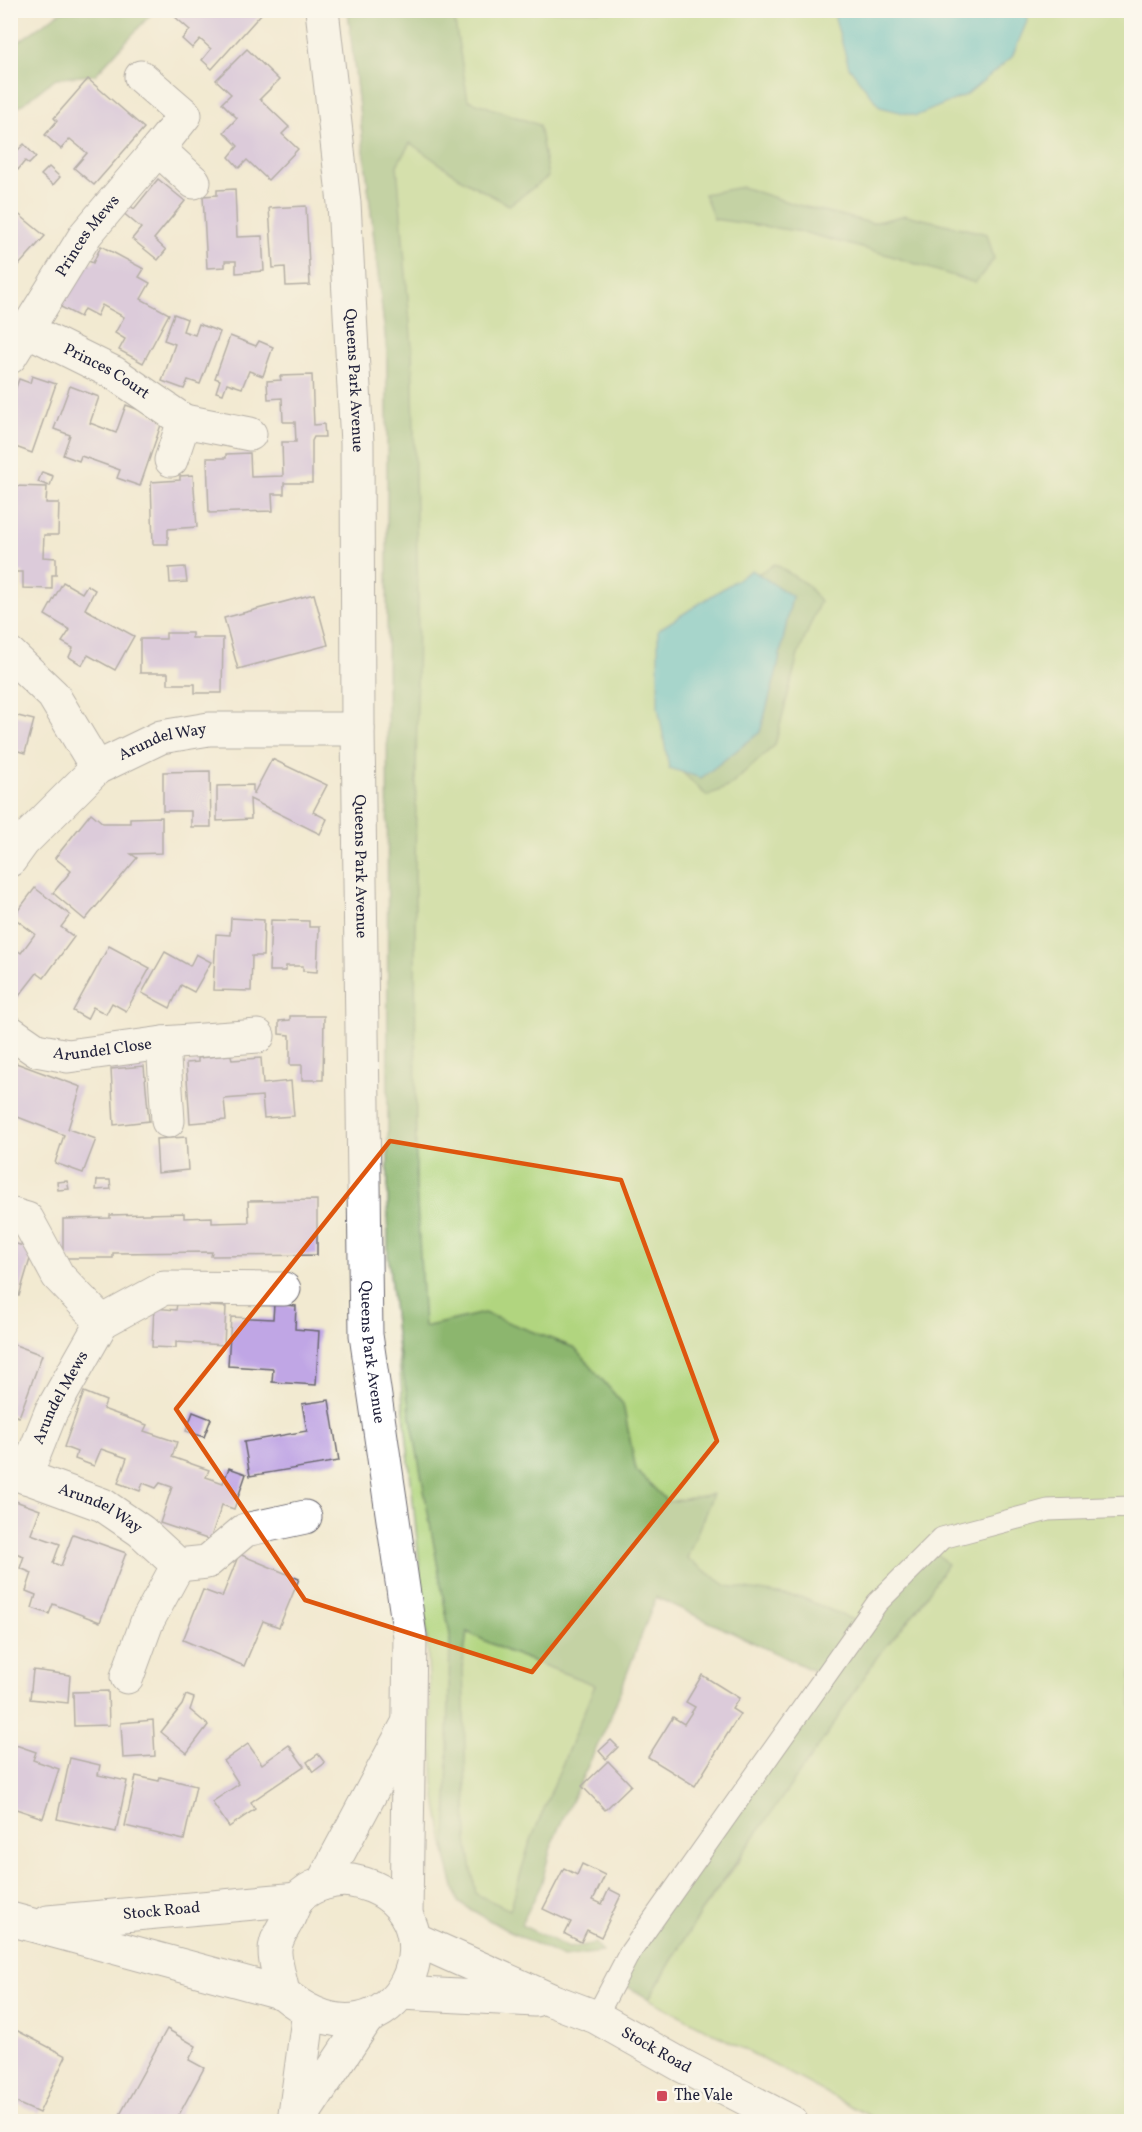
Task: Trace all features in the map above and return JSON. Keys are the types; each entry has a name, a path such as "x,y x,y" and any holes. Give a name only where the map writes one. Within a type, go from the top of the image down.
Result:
{"street":[{"name":"Queens Park Avenue","path":"322,10 344,203 357,443 358,729 366,1335 410,1636 410,1927"},
{"name":"Princes Mews","path":"16,340 86,234 185,115 141,77"},
{"path":"158,149 194,182"},
{"name":"Princes Court","path":"16,340 114,373 184,421 250,434"},
{"path":"171,460 184,421"},
{"path":"10,654 53,695 97,768"},
{"name":"Arundel Way","path":"10,860 24,842 97,768 161,737 210,729 358,729"},
{"name":"Arundel Close","path":"10,1032 36,1050 68,1056 164,1043 258,1036"},
{"name":"Arundel Close","path":"164,1043 168,1121"},
{"path":"10,1214 27,1219 58,1276 102,1322 164,1288 284,1289"},
{"name":"Arundel Mews","path":"18,1474 102,1322"},
{"name":"Arundel Way","path":"18,1474 103,1505 141,1531 178,1565"},
{"path":"127,1677 147,1622 178,1565 207,1562 245,1530 305,1516"},
{"name":"Queens Park Avenue","path":"310,1891 409,1721"},
{"name":"Stock Road","path":"346,1880 369,1884 391,1896 410,1927 414,1968 401,1994 392,2004 367,2018 337,2021 296,2002 18,1921 310,1891 346,1880"},
{"path":"296,2121 296,2002 275,1945 310,1891"},
{"name":"Stock Road","path":"410,1927 551,2000 596,2017 683,2066 791,2121"},
{"name":"Stock Road","path":"401,1994 551,2000"},
{"path":"296,2121 367,2018"}],"lane":[{"path":"596,2017 629,1954 877,1603 942,1538 1048,1510 1131,1507"}],"highlighted area":[{"path":"390,1141 621,1180 717,1441 532,1672 305,1600 176,1409"}],"green space":[{"path":"62,11 154,11 95,75 56,78 11,113 11,47"},
{"path":"348,11 1131,11 1131,2121 879,2121 649,1999 700,1913 739,1861 825,1676 656,1597 508,1931 458,1902 446,1857 434,1785 427,1639 388,1253 387,352"},
{"path":"348,11 453,11 468,100 539,125 548,177 509,205 463,180 410,143 397,165 412,348 418,599 415,885 416,1185 424,1327 484,1313 575,1348 623,1404 636,1470 668,1502 713,1494 687,1558 727,1586 803,1598 862,1624 932,1548 947,1564 917,1610 877,1657 828,1733 700,1913 649,1999 614,1979 825,1676 656,1597 610,1719 553,1840 541,1885 521,1925 569,1948 596,1943 602,1952 563,1957 508,1931 458,1902 446,1857 450,1635 396,1334 388,1253 387,352","holes":["467,1632 506,1651 595,1685 529,1845 510,1910 476,1894 467,1841 463,1662"]},
{"path":"742,187 794,204 872,223 906,215 987,234 994,259 975,283 888,255 803,232 714,219 704,194"},
{"path":"775,564 806,584 820,601 798,655 775,745 731,785 707,796 682,772 701,778 760,732 777,670 792,596 757,574"}],"water":[{"path":"1027,10 1028,19 1012,57 966,95 916,116 880,107 849,67 835,19 836,11"},
{"path":"752,570 792,596 777,670 760,732 701,778 669,768 658,707 658,630"}],"building":[{"path":"179,10 259,10 262,13 212,69 202,60 211,49 200,39 192,48 182,39 190,30 174,16"},
{"path":"247,49 279,80 260,99 289,127 282,134 298,149 268,180 247,160 239,168 229,157 238,146 224,132 237,118 222,103 231,94 216,80"},
{"path":"88,79 144,128 94,185 74,168 87,153 70,139 61,149 45,135 57,121 54,118"},
{"path":"24,144 36,157 29,164 25,161 18,170 10,158"},
{"path":"49,167 60,177 53,185 41,175"},
{"path":"158,179 185,201 154,239 166,250 158,260 132,239 141,228 121,211 128,203 134,209"},
{"path":"235,189 237,237 262,236 264,271 236,273 236,261 225,261 225,267 207,268 203,196 217,195 217,190"},
{"path":"306,206 310,285 286,286 285,267 273,268 269,208"},
{"path":"10,207 45,236 19,265 10,258"},
{"path":"101,246 144,269 139,277 150,283 141,299 169,314 143,363 119,350 125,339 115,333 124,317 102,305 97,316 84,309 80,317 59,306 84,259 93,263"},
{"path":"174,314 187,319 183,331 195,335 199,324 220,332 200,384 188,380 184,389 162,381 175,344 164,340"},
{"path":"230,336 256,346 259,341 273,347 263,376 249,371 242,388 227,383 223,394 216,392 220,380 215,378"},
{"path":"312,375 314,425 324,424 325,437 314,437 312,441 312,483 284,483 284,494 272,494 273,511 209,513 207,458 226,458 226,454 250,453 251,477 283,476 282,442 296,442 295,422 283,422 282,398 268,399 267,381 281,380 280,376"},
{"path":"32,376 56,384 32,453 10,445 10,404 19,379 30,383"},
{"path":"70,386 99,397 90,423 116,433 126,405 163,419 140,486 117,478 120,470 81,456 79,461 63,455 70,435 54,429"},
{"path":"42,472 53,476 50,486 38,482"},
{"path":"193,475 197,527 168,529 168,544 153,544 151,482 180,480 180,476"},
{"path":"13,486 47,487 46,503 59,503 58,535 44,535 43,557 56,558 56,575 52,575 52,589 23,588 23,572 10,572 10,493 13,493"},
{"path":"185,567 187,582 170,583 169,568"},
{"path":"63,582 82,593 87,585 95,590 85,609 134,636 115,670 88,655 82,665 69,657 73,648 62,642 70,630 45,615"},
{"path":"314,594 328,645 238,669 224,618"},
{"path":"166,633 192,633 192,638 223,638 222,693 195,693 195,684 168,684 168,673 140,673 140,639 166,639"},
{"path":"10,714 34,720 25,753 15,750 11,764"},
{"path":"272,759 327,785 313,812 327,819 320,834 250,799 251,819 217,821 217,786 253,785 253,795"},
{"path":"210,771 211,827 191,827 191,811 163,811 163,772"},
{"path":"91,813 103,823 130,823 130,818 162,817 162,853 131,854 137,858 85,920 53,893 71,871 55,858"},
{"path":"35,888 70,915 61,927 74,937 44,978 37,973 16,1000 10,995 10,945 21,953 35,934 13,917"},
{"path":"231,918 264,920 263,956 252,956 251,991 213,990 216,934 230,935"},
{"path":"271,920 309,921 309,927 319,927 317,972 303,971 303,966 286,966 286,971 269,971"},
{"path":"109,946 150,968 126,1011 112,1003 106,1014 93,1007 87,1019 73,1011"},
{"path":"165,952 190,966 196,954 211,962 194,992 181,985 170,1008 142,993"},
{"path":"290,1016 324,1016 323,1080 302,1080 302,1065 290,1065 290,1035 279,1034 279,1021 290,1020"},
{"path":"231,1055 232,1060 261,1058 263,1084 291,1081 294,1116 264,1118 262,1096 224,1099 226,1120 190,1123 186,1063 198,1062 198,1058"},
{"path":"16,1063 81,1087 68,1129 96,1139 83,1173 55,1163 64,1135 10,1114 10,1078"},
{"path":"144,1066 149,1121 114,1125 111,1069"},
{"path":"186,1137 188,1170 158,1173 156,1139"},
{"path":"97,1180 110,1180 111,1189 96,1190"},
{"path":"67,1181 69,1189 58,1190 57,1182"},
{"path":"317,1200 317,1255 211,1256 212,1252 113,1253 113,1258 63,1258 63,1219 184,1213 184,1218 212,1217 212,1223 249,1222 248,1201"},
{"path":"10,1242 33,1249 19,1296 10,1294"},
{"path":"177,1304 226,1307 224,1345 176,1342 176,1348 152,1347 154,1308 176,1310"},
{"path":"274,1304 296,1306 295,1329 319,1331 316,1385 272,1382 273,1369 228,1366 231,1317 273,1319"},
{"path":"10,1343 42,1355 19,1417 10,1414"},
{"path":"84,1392 106,1401 103,1409 147,1425 144,1431 177,1442 172,1457 209,1470 206,1477 223,1483 229,1468 246,1474 234,1509 222,1505 210,1540 160,1523 172,1487 160,1483 156,1488 143,1483 140,1491 118,1483 127,1458 101,1449 94,1466 75,1459 77,1452 64,1447"},
{"path":"329,1400 339,1461 250,1476 244,1442 307,1431 302,1404"},
{"path":"193,1412 211,1419 204,1437 186,1431"},
{"path":"10,1499 40,1510 31,1534 60,1544 53,1563 61,1566 73,1534 126,1553 100,1622 53,1604 49,1614 32,1608 36,1595 26,1591 32,1573 20,1568 24,1556 10,1551"},
{"path":"239,1554 299,1579 279,1627 263,1621 244,1666 183,1640 203,1590 222,1597"},
{"path":"33,1670 70,1675 68,1703 30,1699"},
{"path":"702,1675 739,1698 732,1709 740,1714 695,1786 648,1757 673,1717 684,1724 695,1707 686,1702"},
{"path":"108,1691 109,1725 74,1726 73,1692"},
{"path":"186,1695 194,1698 190,1710 208,1725 187,1753 161,1732 182,1705"},
{"path":"153,1720 155,1756 123,1758 121,1723"},
{"path":"611,1740 618,1747 606,1759 599,1751"},
{"path":"10,1743 36,1752 33,1760 59,1769 43,1818 10,1807"},
{"path":"248,1744 262,1764 289,1745 304,1766 251,1802 255,1809 229,1827 212,1802 239,1784 224,1761"},
{"path":"318,1754 325,1763 313,1772 307,1762"},
{"path":"70,1758 100,1765 98,1775 127,1781 116,1832 57,1819"},
{"path":"608,1761 631,1785 605,1810 582,1786"},
{"path":"136,1776 159,1781 160,1777 196,1786 184,1840 125,1826"},
{"path":"582,1864 605,1875 593,1900 602,1904 609,1889 621,1895 601,1937 587,1930 581,1942 565,1934 571,1922 543,1909 564,1868 577,1875"},
{"path":"10,2027 66,2056 39,2113 10,2100"},
{"path":"167,2029 196,2046 189,2060 204,2068 175,2122 116,2122"}],"place":[{"name":"The Vale","path":"662,2096"}]}
